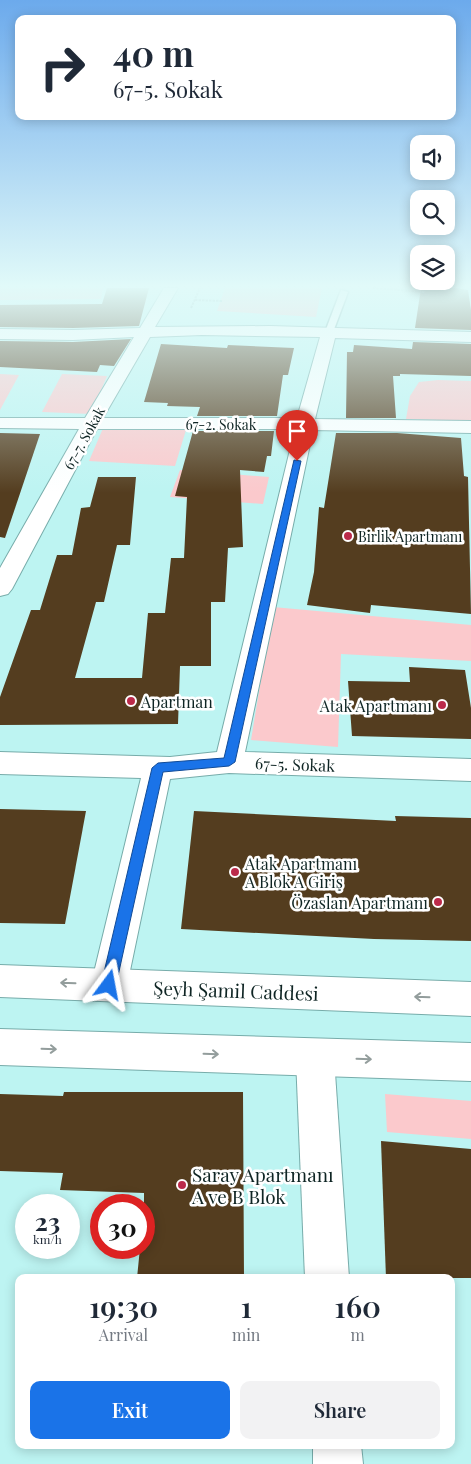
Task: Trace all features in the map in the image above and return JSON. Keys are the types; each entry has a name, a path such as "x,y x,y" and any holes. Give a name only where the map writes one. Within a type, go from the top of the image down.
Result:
{"street":[{"name":"67-7. Sokak","path":"0,589 91,423 130,356"},
{"path":"229,762 305,424 323,356"},
{"name":"67-2. Sokak","path":"0,423 305,424 471,427"},
{"name":"67-5. Sokak","path":"0,763 158,768 229,762 471,770"},
{"path":"109,985 158,768"},
{"name":"Şeyh Şamil Caddesi","path":"0,981 471,999"},
{"path":"0,1047 471,1062"},
{"path":"315,1058 327,1274"},
{"path":"337,1449 338,1464"}],"shaded area":[{"path":"0,374 19,375 0,410"},
{"path":"62,374 107,376 91,414 42,412"},
{"path":"438,380 471,381 471,421 406,419 410,396 419,382"},
{"path":"104,426 186,430 175,466 89,461"},
{"path":"180,470 269,477 263,504 170,497"},
{"path":"273,607 471,625 471,661 341,654 338,747 251,740"},
{"path":"385,1094 471,1101 471,1139 387,1132"}],"building":[{"path":"0,356 120,356 114,366 100,365 97,372 0,367"},
{"path":"157,356 292,356 288,375 283,375 277,416 197,416 200,407 167,406 168,403 144,402"},
{"path":"347,356 471,356 471,376 400,374 400,376 393,376 396,418 346,418"},
{"path":"193,431 274,431 271,456 267,456 264,472 240,470 243,547 228,548 225,602 211,602 211,666 180,666 178,724 0,725 0,697 31,610 40,610 57,555 72,555 81,508 90,507 98,477 136,477 130,545 117,545 104,602 96,602 75,678 142,678 148,613 165,613 171,558 184,558 187,497 175,496"},
{"path":"0,433 40,434 5,538 0,537"},
{"path":"336,433 397,433 461,438 464,476 468,477 471,614 371,605 370,613 307,605 314,572 319,507 324,508"},
{"path":"409,667 465,670 471,708 471,739 352,736 348,681 410,682"},
{"path":"0,809 86,811 65,924 0,923"},
{"path":"194,811 396,821 395,816 471,818 471,941 374,939 181,929"},
{"name":"Saray Apartmanı A ve B Blok","path":"64,1092 243,1092 244,1274 137,1274 139,1259 155,1259 155,1194 60,1190 63,1173 0,1171 0,1094 63,1096"},
{"path":"381,1141 471,1149 471,1278 455,1278 455,1274 386,1274"}],"place":[{"name":"Birlik Apartmanı","path":"348,536"},
{"name":"Apartman","path":"131,701"},
{"name":"Atak Apartmanı","path":"442,705"},
{"name":"Atak Apartmanı A Blok A Giriş","path":"235,872"},
{"name":"Özaslan Apartmanı","path":"438,902"},
{"name":"Saray Apartmanı A ve B Blok","path":"182,1185"}],"route":[{"path":"109,985 158,768 207,762 229,762 297,461"}]}
